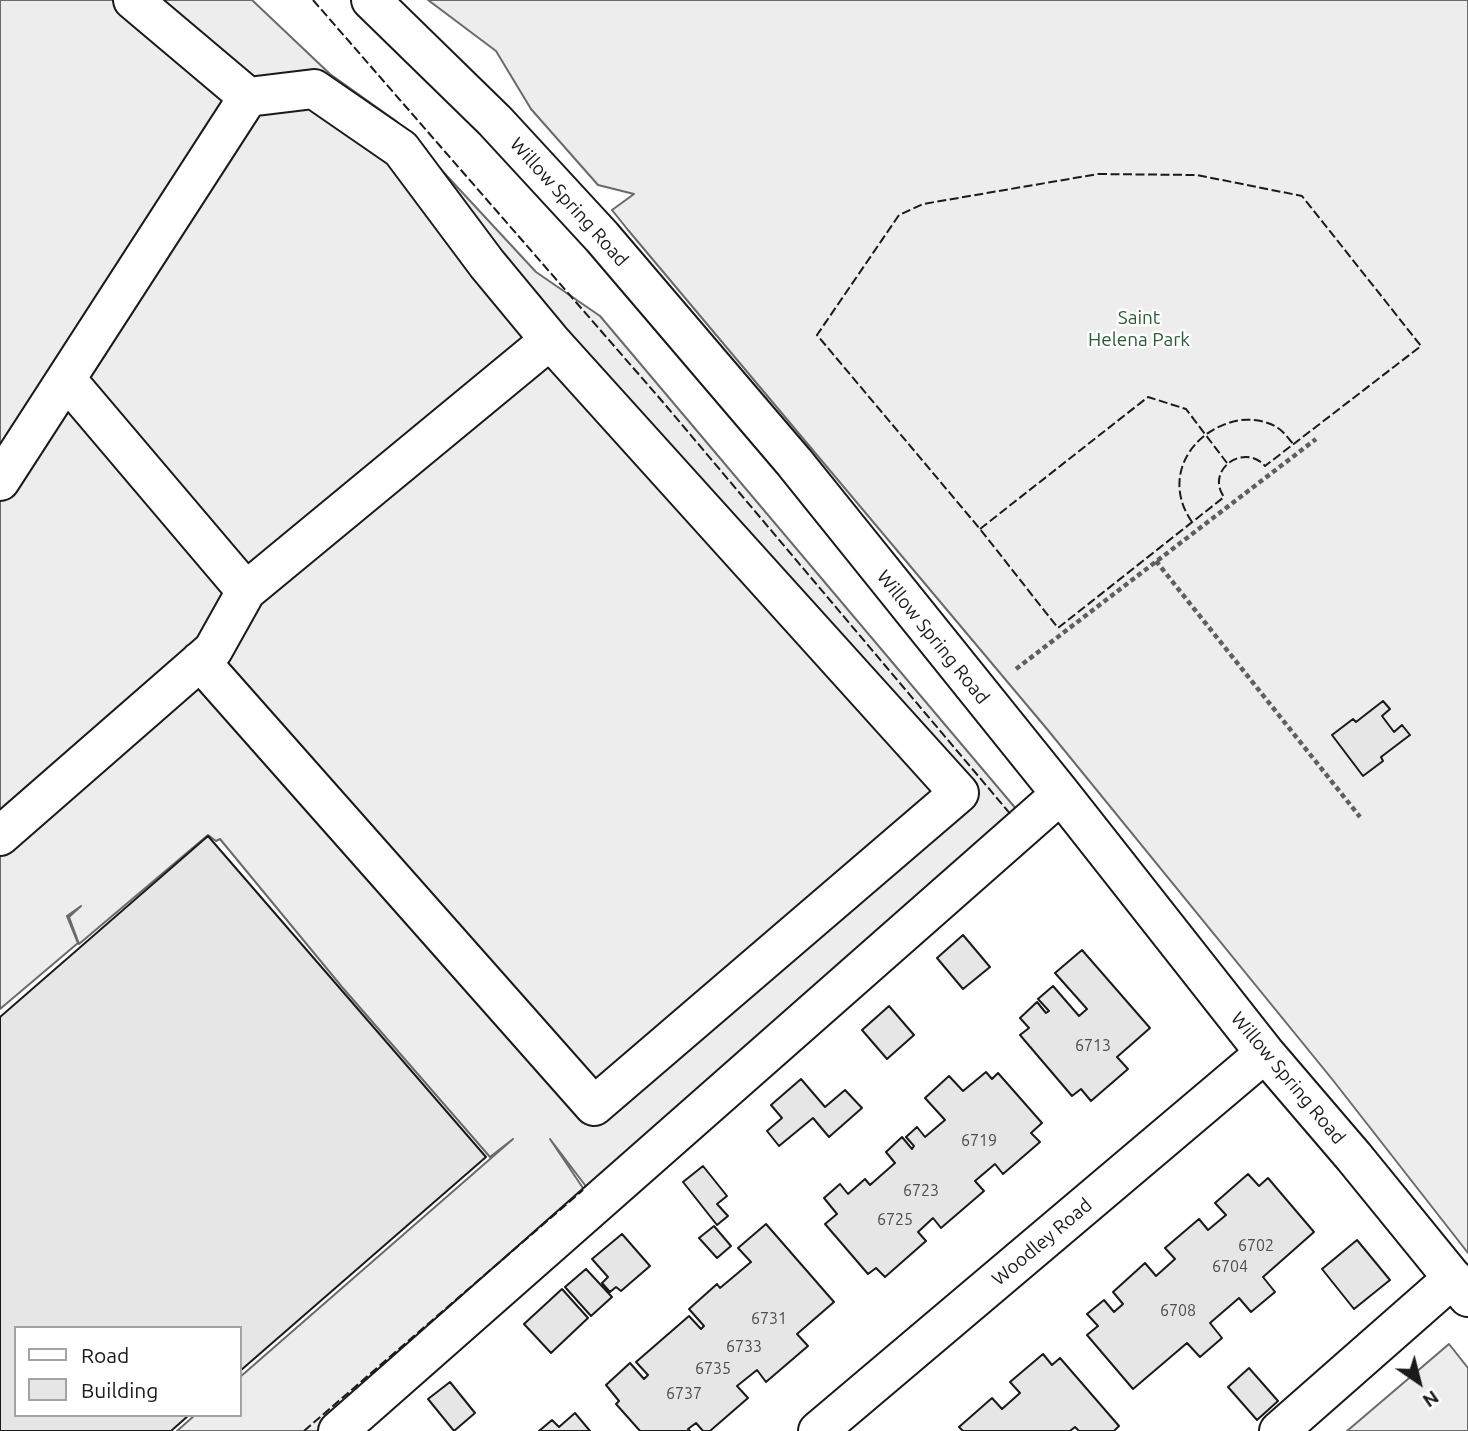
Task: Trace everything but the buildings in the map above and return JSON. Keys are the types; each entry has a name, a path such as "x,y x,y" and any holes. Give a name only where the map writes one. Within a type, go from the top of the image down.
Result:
{"street":[{"path":"132,0 248,97 314,89 401,149 486,264 550,340 959,793 594,1106 200,661"},
{"name":"Willow Spring Road","path":"371,0 495,121 602,237 794,462 1061,794 1265,1054 1461,1288"},
{"path":"0,481 248,97"},
{"path":"0,836 213,650 246,592 550,340"},
{"path":"66,379 246,592"},
{"path":"338,1431 1061,794"},
{"name":"Woodley Road","path":"818,1431 1265,1054"},
{"path":"1279,1431 1461,1288"}],"path":[{"path":"968,681 995,660 1009,674 1316,439"},
{"path":"1156,561 1360,817"}],"shaded area":[{"path":"0,0 252,0 330,74 396,121 536,272 600,316 1028,823 594,1197 550,1139 591,1200 326,1431 177,1431 193,1417 242,1417 242,1375 513,1139 490,1157 342,987 220,839 216,841 208,835 79,944 69,917 81,906 67,916 78,943 0,1009"},
{"name":"Saint Helena Park","path":"428,0 1468,0 1468,1253 1332,1079 1047,729 612,210 634,194 598,185 531,109 496,51"},
{"path":"1449,1344 1468,1368 1468,1431 1347,1431"}],"fence":[{"path":"313,0 662,401 1012,816"},
{"path":"1098,174 1197,175 1302,196 1421,346 1265,466 1256,459 1247,457 1230,462 1219,477 1219,487 1224,497 1058,628 980,529 817,335 899,215 923,204 1098,174"},
{"path":"980,529 1148,397 1186,409 1227,463"},
{"path":"1192,522 1183,505 1181,472 1195,444 1208,433 1241,420 1255,420 1278,428 1293,444"},
{"path":"304,1431 583,1190"}]}
